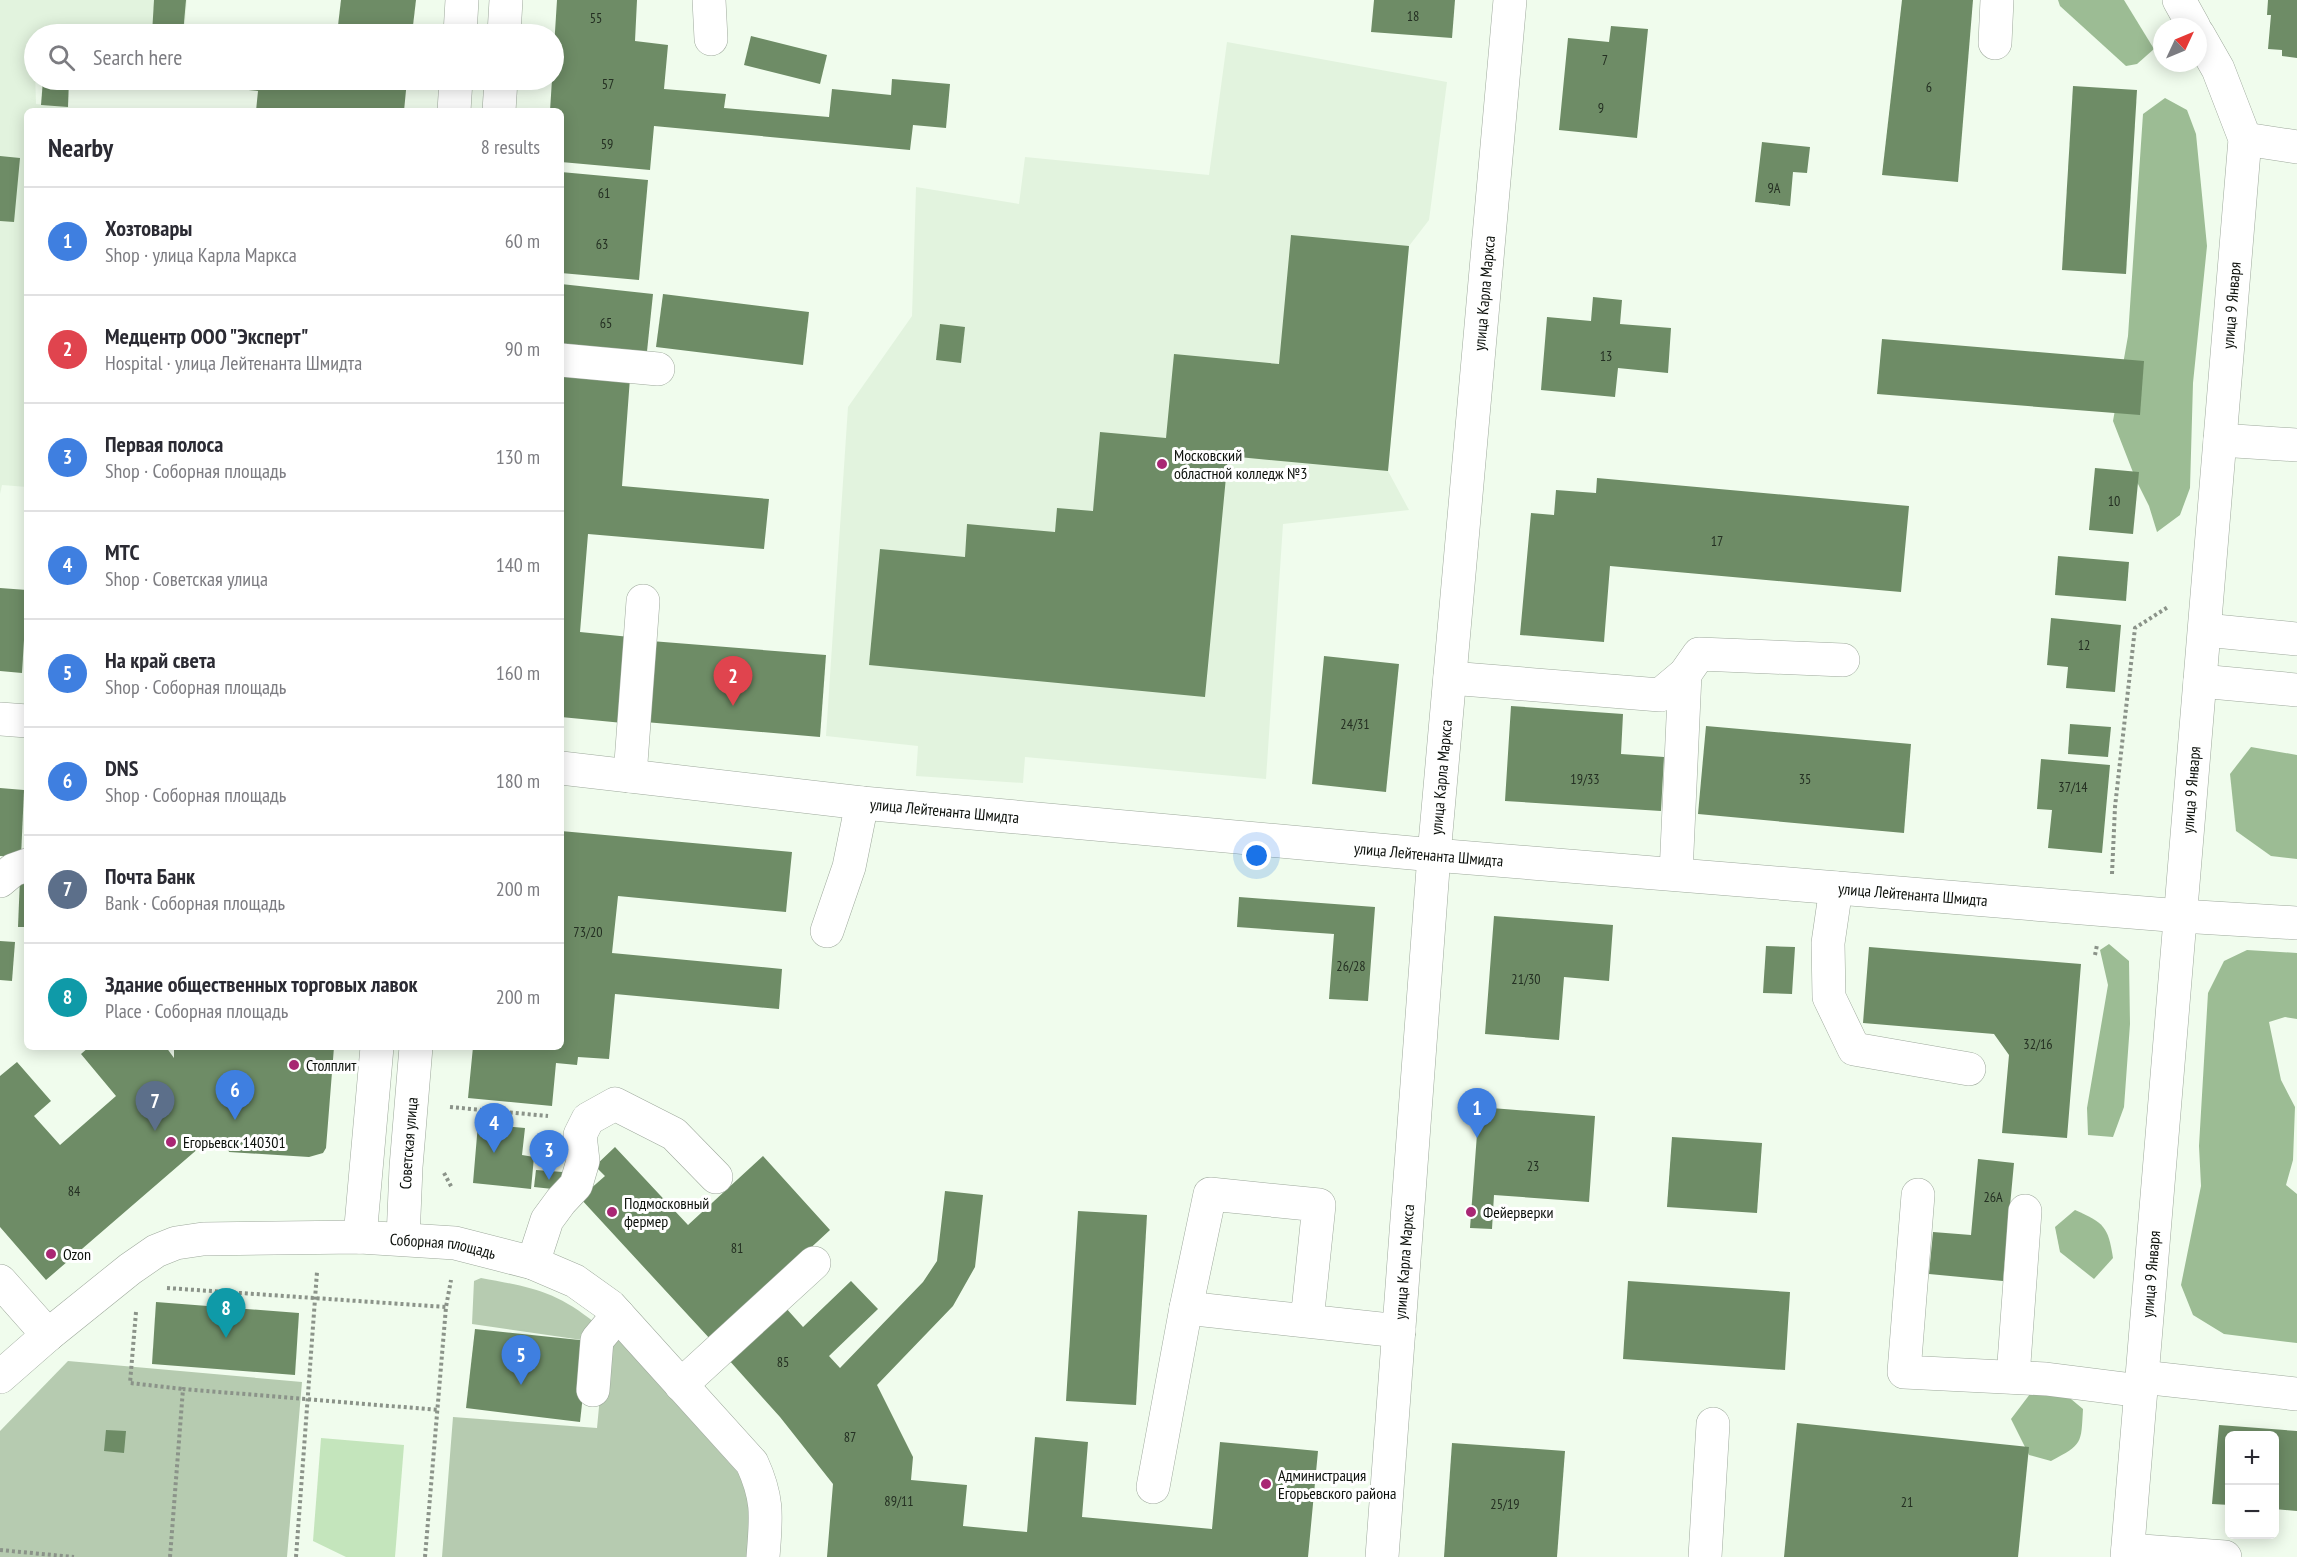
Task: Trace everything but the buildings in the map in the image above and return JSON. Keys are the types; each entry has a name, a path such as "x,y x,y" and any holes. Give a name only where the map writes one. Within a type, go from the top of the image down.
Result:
{"street":[{"path":"461,24 462,0"},
{"path":"505,24 506,0"},
{"path":"709,0 711,39"},
{"name":"улица Карла Маркса","path":"1382,1557 1434,855 1510,0"},
{"path":"1995,43 1997,0"},
{"name":"улица 9 Января","path":"2127,1553 2245,139 2218,69 2191,14"},
{"path":"454,108 455,90"},
{"path":"499,108 500,90"},
{"path":"2245,139 2297,147"},
{"path":"564,360 658,369"},
{"path":"2220,440 2297,445"},
{"path":"630,776 644,601"},
{"path":"2205,630 2297,639"},
{"path":"1450,678 1660,695 1685,674 1699,654 1843,660"},
{"path":"1676,874 1685,674"},
{"path":"2200,681 2297,690"},
{"path":"0,719 24,721"},
{"name":"улица Лейтенанта Шмидта","path":"564,768 862,803 1434,855 2181,916 2297,923"},
{"path":"827,931 849,867 862,803"},
{"path":"0,881 13,870 24,866"},
{"path":"1836,888 1828,944 1829,997 1854,1049 1969,1069"},
{"path":"360,1237 377,1050"},
{"name":"Советская улица","path":"403,1239 406,1167 416,1050"},
{"path":"533,1263 547,1220 576,1185 583,1161 580,1135 588,1119 615,1104 674,1134 716,1177"},
{"path":"1153,1487 1210,1194 1319,1205 1307,1321"},
{"path":"1918,1195 1904,1372 2297,1394"},
{"path":"2013,1377 2025,1210"},
{"name":"Соборная площадь","path":"0,1377 130,1269 156,1251 176,1243 203,1239 360,1237 455,1243 533,1263 575,1281 610,1306 752,1463 760,1481 766,1509 763,1557"},
{"path":"681,1385 814,1263"},
{"path":"0,1281 48,1335"},
{"path":"1186,1308 1399,1331"},
{"path":"593,1390 597,1340 618,1315"},
{"path":"1705,1557 1713,1424"},
{"path":"2127,1553 2225,1557"}],"path":[{"path":"2112,875 2115,807 2135,628 2209,579"},
{"path":"450,1107 588,1119"},
{"path":"444,1173 452,1188"},
{"path":"296,1557 318,1265"},
{"path":"425,1557 446,1307 452,1279"},
{"path":"157,1292 167,1288 446,1307"},
{"path":"136,1302 130,1383 439,1410"},
{"path":"170,1557 183,1389"},
{"path":"0,1550 22,1555 74,1557"}],"shaded area":[{"path":"0,0 187,0 185,24 24,24 24,90 36,90 36,104 68,107 24,108 24,487 2,485 0,494"},
{"path":"2058,0 2124,0 2153,50 2137,64 2126,66 2060,6"},
{"path":"1227,42 1447,82 1429,220 1409,246 1388,471 1409,510 1283,524 1266,779 1025,757 1023,783 916,776 918,746 826,736 848,407 912,316 916,187 1019,204 1025,157 1209,175"},
{"path":"2165,98 2187,110 2196,134 2207,246 2193,383 2190,488 2180,515 2157,532 2149,506 2136,480 2113,421 2128,336 2143,114"},
{"path":"2251,747 2297,755 2297,859 2271,856 2236,831 2230,774"},
{"path":"2109,944 2129,961 2130,1024 2124,1107 2113,1137 2088,1135 2087,1108 2108,985 2100,950"},
{"path":"2247,950 2297,953 2297,1019 2285,1017 2269,1022 2281,1080 2295,1107 2293,1160 2286,1185 2297,1194 2297,1343 2224,1334 2193,1315 2181,1285 2201,1186 2199,1146 2208,993 2224,961"},
{"path":"2075,1210 2098,1222 2109,1239 2113,1258 2094,1279 2060,1252 2055,1227"},
{"path":"481,1278 542,1292 568,1304 595,1323 589,1341 472,1324 474,1281"},
{"path":"614,1335 740,1475 751,1509 748,1557 442,1557 453,1417 597,1428 605,1343"},
{"path":"68,1361 302,1382 287,1557 0,1557 0,1431"},
{"path":"2059,1389 2083,1409 2082,1430 2078,1442 2069,1451 2051,1461 2029,1455 2011,1419 2033,1390"},
{"path":"321,1438 404,1445 395,1557 346,1557 313,1541"}],"place":[{"name":"Московский областной колледж №3","path":"1162,464"},
{"name":"Медцентр ООО \"Эксперт\"","path":"733,706"},
{"name":"Столплит","path":"294,1065"},
{"name":"DNS","path":"235,1120"},
{"name":"Почта Банк","path":"155,1131"},
{"name":"Хозтовары","path":"1477,1138"},
{"name":"Егорьевск 140301","path":"171,1142"},
{"name":"МТС","path":"494,1153"},
{"name":"Первая полоса","path":"549,1180"},
{"name":"Подмосковный фермер","path":"612,1212"},
{"name":"Фейерверки","path":"1471,1212"},
{"name":"Ozon","path":"51,1254"},
{"name":"Здание общественных торговых лавок","path":"226,1338"},
{"name":"На край света","path":"521,1385"},
{"name":"Администрация Егорьевского района","path":"1266,1484"}]}
